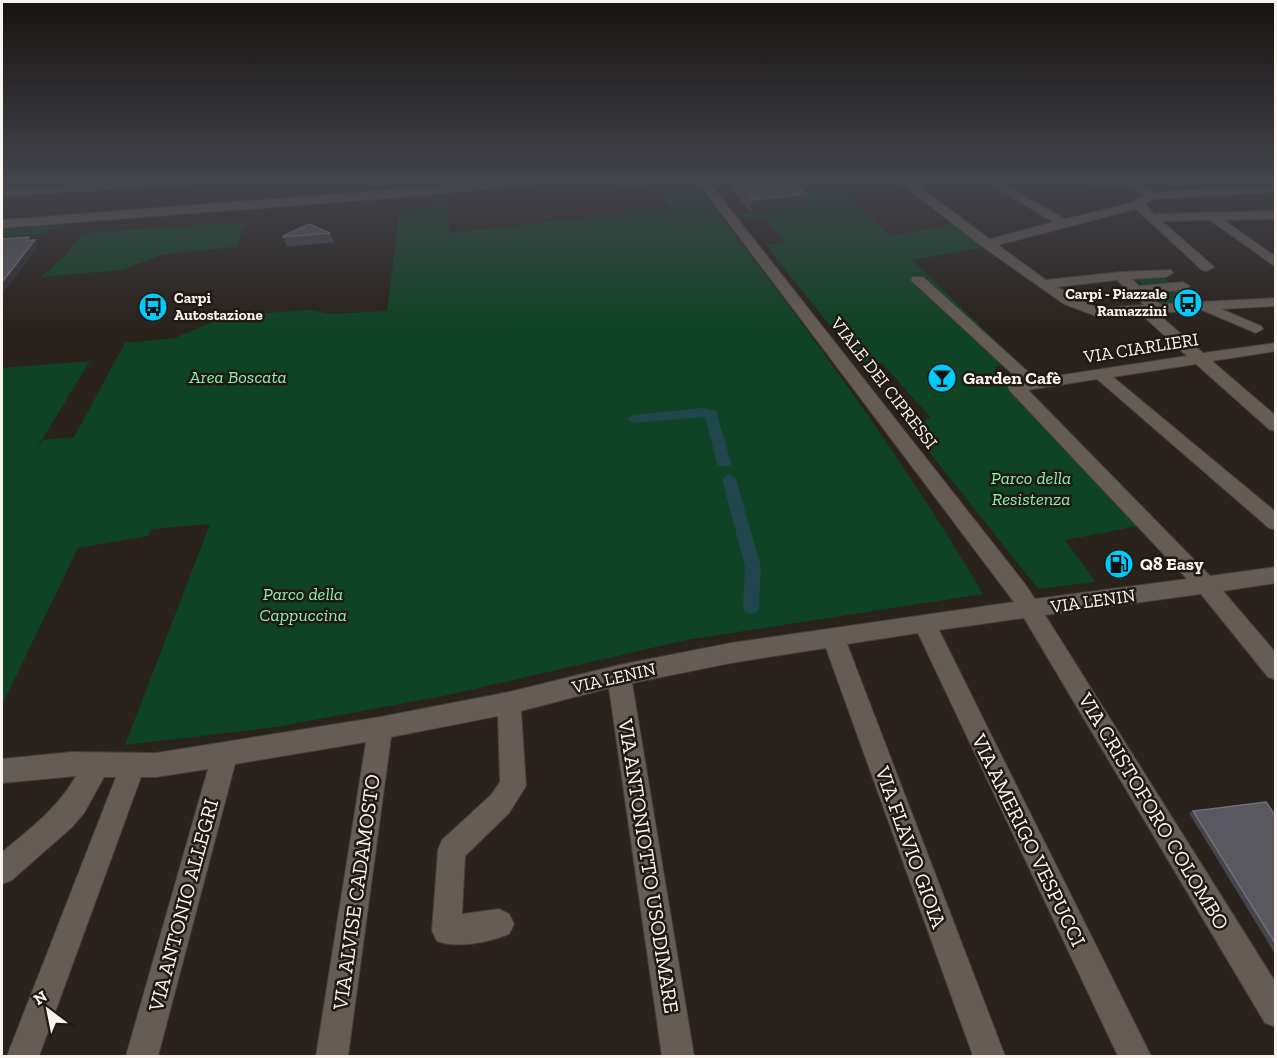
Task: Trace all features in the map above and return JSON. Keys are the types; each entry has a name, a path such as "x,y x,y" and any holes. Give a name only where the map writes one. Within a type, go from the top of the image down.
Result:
{"street":[{"name":"VIALE DEI CIPRESSI","path":"740,230 1032,610"},
{"path":"969,230 1068,301 1096,312 1275,302"},
{"path":"987,244 1039,230"},
{"path":"1166,230 1207,267"},
{"path":"1231,230 1275,263"},
{"path":"1044,284 1166,273"},
{"path":"1120,276 1136,290 1151,310 1199,359 1275,426"},
{"path":"918,279 1025,386 1206,585 1275,670"},
{"path":"1136,290 1183,286"},
{"path":"1239,304 1256,329 1274,348"},
{"path":"1195,307 1218,311 1256,329"},
{"name":"VIA CIARLIERI","path":"1025,386 1274,348"},
{"path":"1100,374 1275,523"},
{"name":"VIA LENIN","path":"2,771 98,763 156,765 380,728 509,703 619,675 731,653 924,623 1275,575"},
{"name":"VIA CRISTOFORO COLOMBO","path":"1032,610 1275,1012"},
{"name":"VIA AMERIGO VESPUCCI","path":"924,623 1135,1056"},
{"name":"VIA FLAVIO GIOIA","path":"833,637 989,1056"},
{"name":"VIA ANTONIOTTO USODIMARE","path":"619,675 678,1056"},
{"path":"499,924 447,932 452,850 500,804 513,786 509,703"},
{"name":"VIA ALVISE CADAMOSTO","path":"333,1056 380,728"},
{"name":"VIA ANTONIO ALLEGRI","path":"142,1056 225,754"},
{"path":"2,870 63,818 75,804 98,763"},
{"path":"23,1056 133,765"}],"green space":[{"path":"2,230 51,230 41,234 2,237"},
{"path":"125,230 242,230 237,247 164,254 122,270 41,277 66,255 81,235"},
{"path":"397,230 450,230 450,233 473,230 731,230 845,383 916,487 983,594 686,640 448,695 276,727 125,745 210,524 152,529 148,536 78,548 2,705 2,368 90,361 32,456 43,440 74,437 125,343 175,338 226,316 309,310 331,314 387,311"},
{"name":"Parco della Resistenza","path":"775,230 884,230 890,236 921,230 964,230 986,247 912,260 1018,362 994,367 1144,525 1065,540 1096,582 1038,589 907,424 931,418 882,363 862,366 766,245 785,242"},
{"path":"1160,274 1193,301 1157,305 1142,292 1150,290 1134,277"}],"building":[{"path":"295,230 324,230 330,233 283,237"},
{"path":"29,237 26,241 35,240 2,282 2,239"},
{"path":"1266,802 1275,815 1275,943 1193,811"}],"waterway":[{"path":"633,419 703,412 711,414 724,463"},
{"path":"729,479 753,567 751,607"}],"place":[{"name":"Carpi - Piazzale Ramazzini","path":"1188,303"},
{"name":"Carpi Autostazione","path":"153,307"},
{"name":"Garden Cafè","path":"942,378"},
{"name":"Q8 Easy","path":"1119,564"}],"park label":[{"name":"Area Boscata","path":"238,377"},
{"name":"Parco della Cappuccina","path":"303,604"}]}
